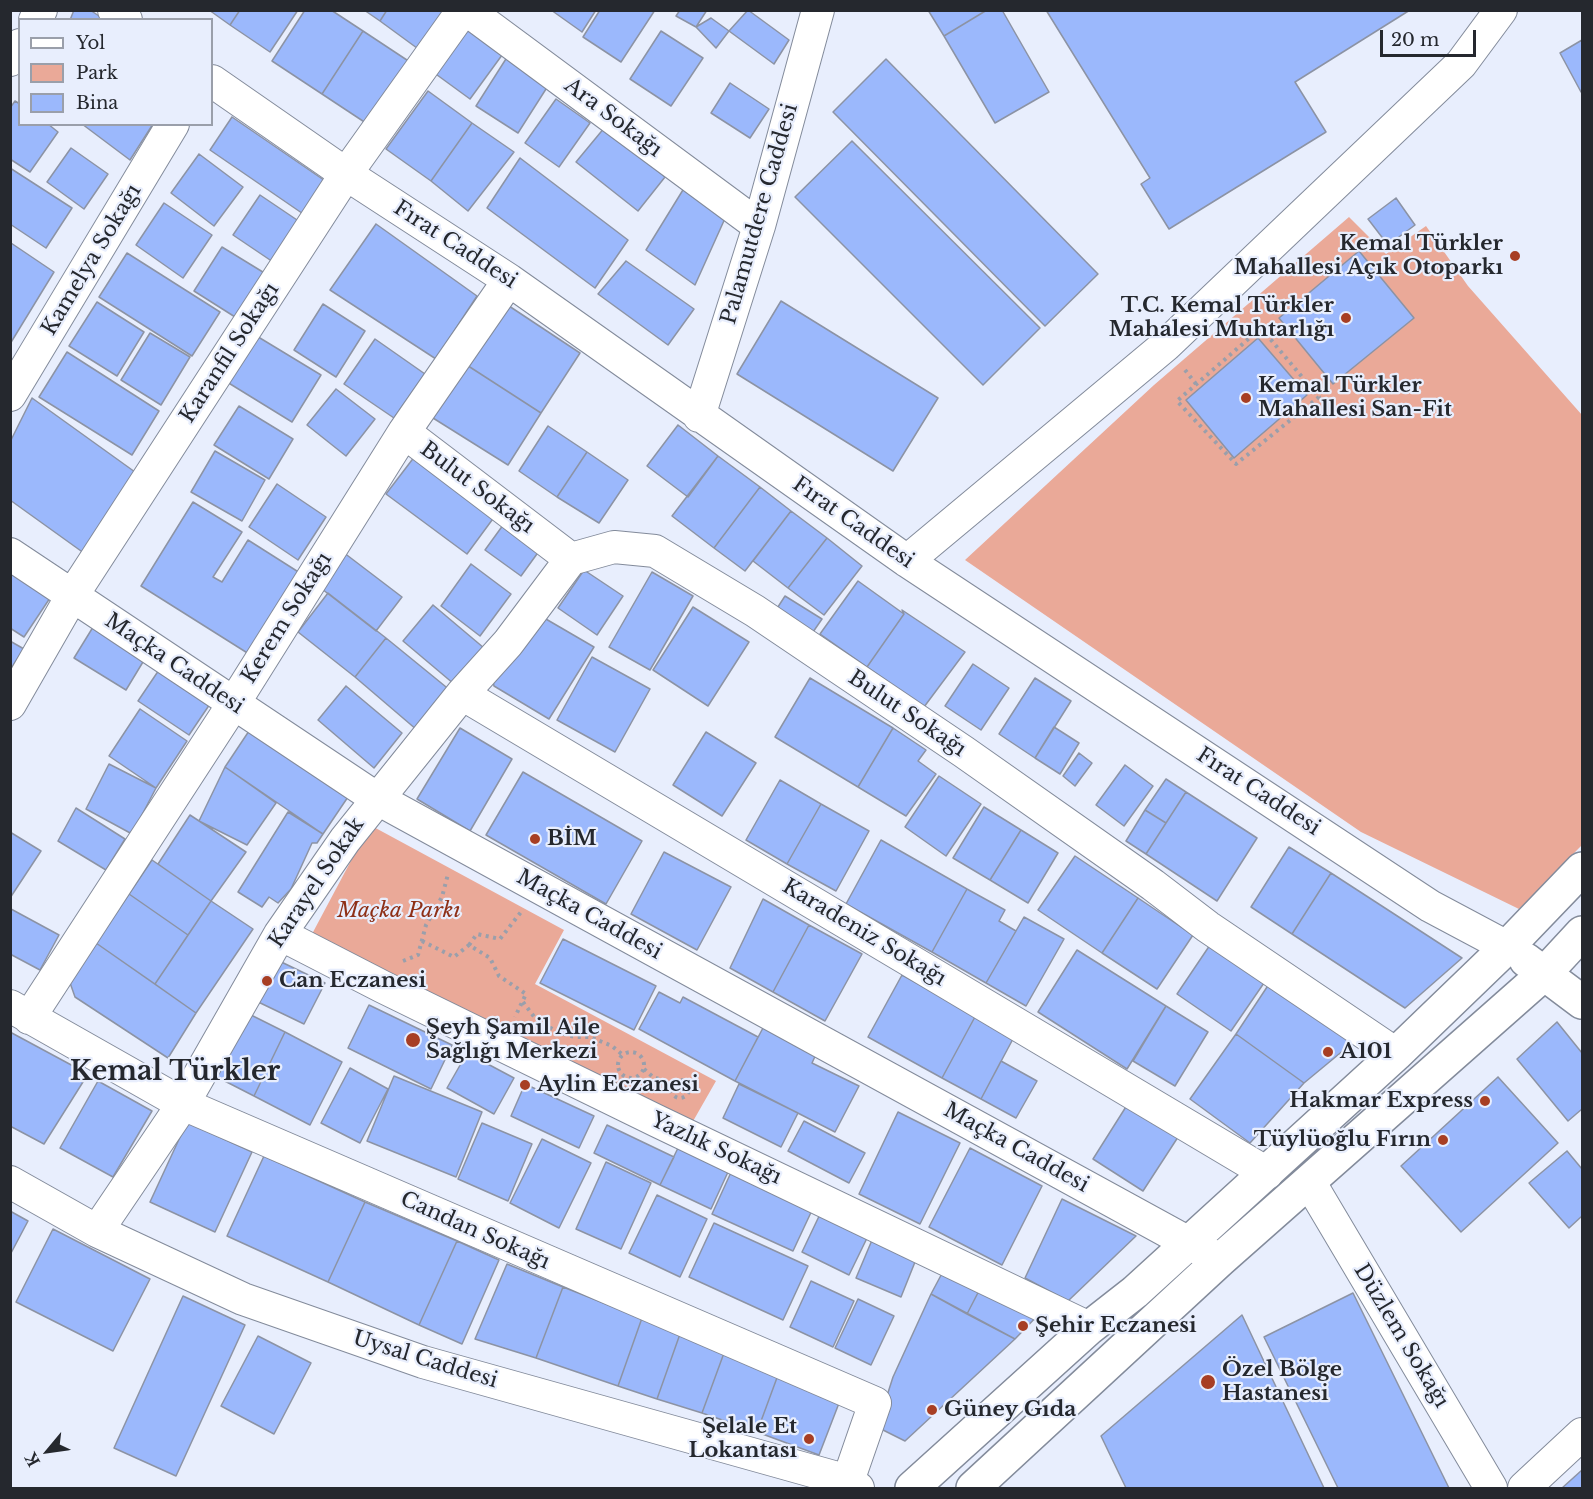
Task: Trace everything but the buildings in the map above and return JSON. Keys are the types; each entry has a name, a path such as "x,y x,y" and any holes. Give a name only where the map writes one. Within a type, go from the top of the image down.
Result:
{"main road":[{"path":"912,1488 1089,1328 1135,1292 1396,1054 1507,947 1582,869"},
{"path":"973,1488 1220,1260 1310,1183 1545,973 1582,933"},
{"path":"1507,947 1582,1002"}],"street":[{"name":"Karanfil Sokağı","path":"10,704 72,596 346,174 463,10"},
{"name":"Ara Sokağı","path":"467,10 759,226"},
{"path":"907,561 1166,345 1461,64 1501,10"},
{"name":"Palamutdere Caddesi","path":"699,416 759,226 818,11"},
{"name":"Fırat Caddesi","path":"213,82 346,174 508,280 907,561 1430,906 1507,947"},
{"name":"Kamelya Sokağı","path":"10,394 172,126"},
{"name":"Kerem Sokağı","path":"20,1012 234,703 404,432 508,280"},
{"name":"Bulut Sokağı","path":"404,432 571,559 614,547 656,551 754,611 964,752 1153,885 1208,927 1396,1054"},
{"name":"Maçka Caddesi","path":"10,554 376,798 1220,1260"},
{"name":"Karayel Sokak","path":"97,1231 183,1104 280,934 376,798 462,694 508,643 571,559"},
{"name":"Karadeniz Sokağı","path":"462,694 1266,1173"},
{"name":"Yazlık Sokağı","path":"280,934 382,987 636,1111 1089,1328"},
{"name":"Candan Sokağı","path":"20,1012 183,1104 875,1403 853,1484"},
{"name":"Uysal Caddesi","path":"10,1182 97,1231 243,1299 423,1362 853,1484"},
{"name":"Düzlem Sokağı","path":"1310,1183 1491,1488"},
{"path":"1524,1488 1582,1434"}],"path":[{"path":"1261,328 1319,397 1236,464 1177,401 1261,328"},
{"path":"422,941 454,957 469,945 477,934 500,939 517,920 534,884"},
{"path":"469,945 490,958 499,976 526,994 514,1019"},
{"path":"523,1002 535,1018 557,1032 590,1036 612,1046 623,1055"},
{"path":"644,1069 634,1077 625,1076 619,1066 623,1055 631,1052 639,1054 644,1061 644,1069 653,1077 672,1083"},
{"path":"677,1079 686,1081 689,1093 681,1098 675,1097 670,1089 672,1083 677,1079"}],"green space":[{"path":"1349,217 1386,254 1426,226 1468,286 1582,415 1582,845 1519,909 1361,832 965,560 1154,385"},
{"name":"Maçka Parkı","path":"370,825 564,930 535,984 716,1081 688,1130 312,934"}],"place":[{"name":"Kemal Türkler Mahallesi Açık Otoparkı","path":"1515,256"},
{"name":"T.C. Kemal Türkler Mahalesi Muhtarlığı","path":"1346,318"},
{"name":"Kemal Türkler Mahallesi San-Fit","path":"1246,398"},
{"name":"BİM","path":"535,839"},
{"name":"Can Eczanesi","path":"267,981"},
{"name":"Şeyh Şamil Aile Sağlığı Merkezi","path":"413,1040"},
{"name":"A101","path":"1328,1052"},
{"name":"Aylin Eczanesi","path":"525,1085"},
{"name":"Hakmar Express","path":"1485,1101"},
{"name":"Tüylüoğlu Fırın","path":"1443,1140"},
{"name":"Şehir Eczanesi","path":"1023,1326"},
{"name":"Özel Bölge Hastanesi","path":"1208,1382"},
{"name":"Güney Gıda","path":"932,1410"},
{"name":"Şelale Et Lokantası","path":"809,1439"}],"district":[{"name":"Kemal Türkler","path":"175,1072"}]}
